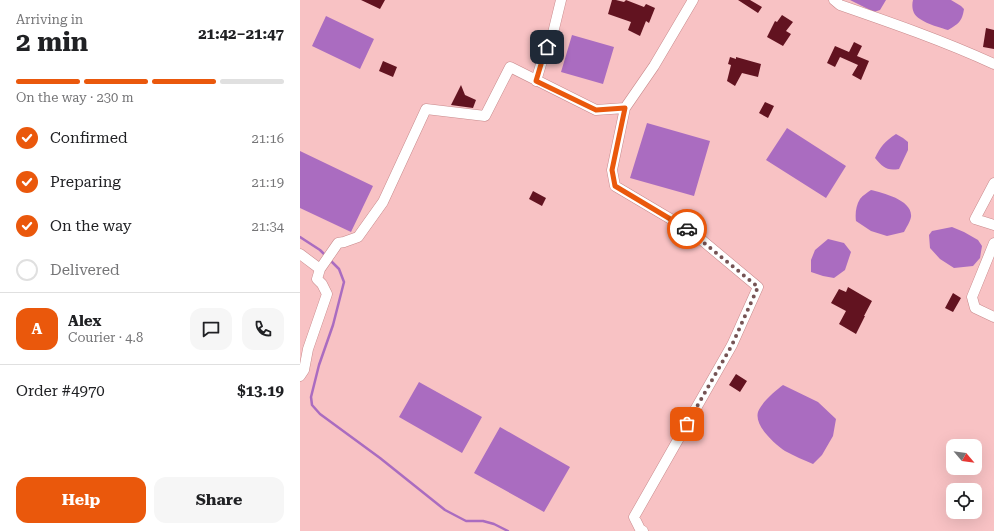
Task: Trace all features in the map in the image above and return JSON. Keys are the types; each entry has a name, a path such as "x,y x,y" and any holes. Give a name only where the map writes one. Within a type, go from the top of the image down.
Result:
{"street":[{"path":"536,81 553,33 561,0"},
{"path":"643,531 640,529 634,517 732,345 758,287 691,231 615,186 612,170 625,108 654,66 693,0"},
{"path":"834,0 840,6 954,46 994,64"},
{"path":"300,376 304,370 308,349 327,294 322,284 317,279 322,266 338,243 358,237 383,202 426,109 485,116 510,67 596,110 625,108"},
{"path":"994,183 975,219 994,225"},
{"path":"994,243 972,297 975,308 994,317"},
{"path":"300,254 322,266"}],"shaded area":[{"path":"850,0 886,0 880,10 874,12"},
{"path":"913,0 951,0 964,9 962,17 959,22 948,30 929,24 920,19 914,13 912,5"},
{"path":"326,16 374,39 360,69 312,46"},
{"path":"572,35 614,47 603,84 561,72"},
{"path":"647,123 710,141 694,196 630,178"},
{"path":"787,128 846,166 826,198 766,160"},
{"path":"896,134 908,142 908,150 899,169 888,169 875,158 883,144"},
{"path":"300,151 373,186 351,232 300,208"},
{"path":"871,190 896,198 907,206 911,217 904,232 887,236 871,231 856,221 856,210 859,201 862,196"},
{"path":"952,227 978,240 982,246 980,258 973,266 954,268 940,259 930,248 929,235 932,231"},
{"path":"828,239 844,243 851,252 845,270 834,278 811,272 811,260 815,250"},
{"path":"419,382 482,417 462,453 399,417"},
{"path":"783,385 818,402 836,419 833,436 822,455 813,464 792,455 781,448 766,434 759,423 758,412 762,405 776,390"},
{"path":"500,427 570,467 544,512 474,473"}],"building":[{"path":"361,0 385,0 380,9"},
{"path":"612,0 624,2 626,0 644,7 646,4 655,8 649,23 646,21 640,36 628,30 631,22 608,14"},
{"path":"738,0 750,0 762,7 758,13"},
{"path":"782,15 793,22 786,31 791,34 783,46 767,37 775,21 777,22"},
{"path":"986,28 994,30 994,49 983,47"},
{"path":"854,42 862,46 857,56 869,61 861,80 852,75 858,65 840,57 835,67 827,63 835,46 849,52"},
{"path":"730,57 736,59 736,57 761,64 758,77 742,73 735,86 727,81 731,65 728,64"},
{"path":"383,61 397,67 393,77 379,71"},
{"path":"461,85 465,95 476,100 473,108 451,105"},
{"path":"765,102 774,106 768,118 759,113"},
{"path":"533,191 546,198 542,206 529,199"},
{"path":"848,287 872,301 856,334 839,324 846,311 831,303 839,289 846,292"},
{"path":"953,293 961,298 953,312 945,308"},
{"path":"736,374 747,381 740,392 729,385"}],"waterway":[{"path":"300,237 325,255"},
{"path":"330,260 339,269 344,282 333,325 319,365 311,397 312,405 320,414 380,458 445,510 466,521 483,521 494,524 508,531"}],"way so far":[{"path":"687,229 758,287 732,345 687,424"}],"route":[{"path":"547,47 536,81 596,110 625,108 612,170 615,186 687,229"}]}
